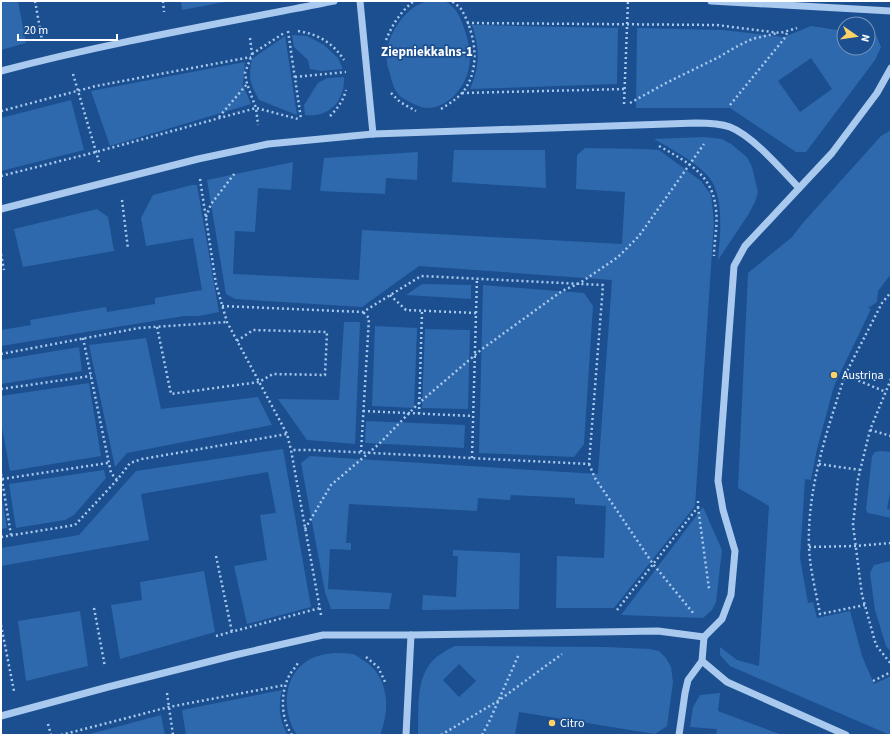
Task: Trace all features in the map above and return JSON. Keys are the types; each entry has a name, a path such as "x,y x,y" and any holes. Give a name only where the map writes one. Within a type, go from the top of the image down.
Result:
{"street":[{"path":"1,71 43,60 334,1"},
{"path":"360,1 373,134"},
{"path":"711,1 891,11"},
{"path":"679,735 688,680 702,661 704,637 722,619 732,595 735,551 723,510 718,481 734,266 745,246 832,152 877,93 891,68"},
{"path":"1,208 198,159 261,145 373,134 696,123 728,126 740,132 771,158 799,188"},
{"path":"1,716 235,655 323,635 658,631 704,637"},
{"path":"406,735 410,635"},
{"path":"702,661 727,682 846,735"}],"path":[{"path":"35,1 43,41 43,60"},
{"path":"383,46 390,30 402,13 414,1"},
{"path":"438,111 462,93 468,84 472,72 474,55 472,39 467,22 460,8 452,1"},
{"path":"628,1 624,106 752,39 801,27"},
{"path":"284,11 301,120"},
{"path":"247,18 252,56 245,73 246,84 256,108 261,145"},
{"path":"467,22 717,25 780,33"},
{"path":"1,111 78,91 252,56 288,31 312,33 329,43 339,52 345,62"},
{"path":"305,529 330,486 379,444 419,403 482,349 562,291 580,283 618,257 639,236 718,124 727,108 784,39 788,31"},
{"path":"68,55 105,182"},
{"path":"346,67 348,77"},
{"path":"295,77 348,72"},
{"path":"329,117 338,108 344,98 348,83"},
{"path":"218,118 246,84"},
{"path":"389,88 391,94 400,102 416,112 422,112"},
{"path":"462,93 625,89"},
{"path":"1,176 96,152 256,108 287,115 301,120 308,120"},
{"path":"655,144 690,164 707,180 713,194 716,210 714,257"},
{"path":"198,159 216,284 227,322 287,434 321,614 323,635"},
{"path":"206,217 212,204 237,170"},
{"path":"119,179 128,249"},
{"path":"1,254 4,270"},
{"path":"222,306 363,312 421,276 603,285 589,464 595,478 653,564 709,632"},
{"path":"472,458 477,278"},
{"path":"865,605 820,614 811,567 809,547 810,504 821,450 845,375 882,303 891,292"},
{"path":"390,295 406,310 476,313"},
{"path":"419,414 422,311"},
{"path":"361,452 369,318 363,312"},
{"path":"1,354 139,328 227,322"},
{"path":"157,327 172,394 259,382 273,374 325,374 326,332 253,330 237,341"},
{"path":"83,338 110,473 117,480"},
{"path":"845,375 886,392"},
{"path":"1,389 91,376"},
{"path":"891,379 870,430 860,470 853,525 862,595 876,645 891,664"},
{"path":"363,411 473,416"},
{"path":"870,430 891,436"},
{"path":"1,537 75,525 130,464 142,459 287,434"},
{"path":"291,450 369,452 589,464"},
{"path":"2,479 108,463"},
{"path":"819,464 860,470"},
{"path":"1,474 11,535"},
{"path":"699,499 698,507 709,593"},
{"path":"615,612 698,507"},
{"path":"809,547 855,546 891,543"},
{"path":"216,556 232,632 235,655"},
{"path":"94,608 108,687"},
{"path":"321,614 329,614"},
{"path":"1,625 16,712"},
{"path":"441,735 498,701 561,655 579,632"},
{"path":"482,735 522,646 526,633"},
{"path":"361,654 367,657 378,668 387,686"},
{"path":"292,735 288,730 284,715 283,700 285,685 289,675 300,661"},
{"path":"873,681 891,672"},
{"path":"61,735 169,707 285,685"}],"shaded area":[{"path":"1,1 18,1 26,43 1,50"},
{"path":"181,1 230,1 182,10"},
{"path":"427,1 446,2 456,11 462,21 469,47 470,62 464,81 455,95 442,104 427,108 413,104 398,94 387,64 387,54 390,39 398,24 414,7"},
{"path":"472,25 618,28 617,84 470,89 476,73 478,57 475,34"},
{"path":"811,26 836,30 836,56 876,56 876,35 881,47 875,60 806,152 796,152 730,108 636,108 637,28 723,30 784,37","holes":["811,58 832,89 800,112 778,81"]},
{"path":"292,35 307,36 324,45 338,58 343,69 322,71 310,69 308,60 294,47"},
{"path":"285,36 297,115 259,100 250,76 252,59"},
{"path":"245,62 243,85 251,104 110,146 91,91"},
{"path":"344,77 342,93 334,106 322,114 305,115 304,105 318,83 327,78"},
{"path":"71,100 84,150 1,171 1,118"},
{"name":"Austriņa","path":"891,130 891,274 878,291 877,302 868,308 871,309 834,386 817,449 811,480 805,479 800,558 808,603 813,602 817,618 850,611 862,656 874,684 891,676 890,735 730,666 720,655 720,647 737,660 759,666 769,506 738,488 748,273 792,237 881,136"},
{"path":"704,137 722,139 731,144 747,157 752,167 758,192 755,202 748,215 718,260 720,214 719,202 712,181 694,163 654,139"},
{"path":"585,148 659,150 701,181 711,195 714,222 695,506 614,608 556,608 557,556 604,558 606,506 575,504 575,498 511,495 510,500 478,498 477,511 349,504 346,543 351,543 351,550 330,549 328,589 392,593 389,609 331,609 325,592 301,463 310,456 598,474 612,280 419,266 362,307 235,299 226,294 207,180 293,162 291,190 258,188 255,232 235,231 233,274 359,280 362,230 622,244 625,192 576,189 577,155"},
{"path":"454,150 545,150 546,188 452,182"},
{"path":"418,152 417,180 386,178 385,194 320,191 324,158"},
{"path":"197,185 219,312 199,316 184,316 1,346 1,330 31,325 30,320 106,307 107,312 155,304 155,298 202,290 193,238 146,246 141,218 153,195"},
{"path":"97,209 108,217 114,251 23,267 14,229"},
{"path":"422,284 471,285 471,299 406,295"},
{"path":"483,285 584,293 593,306 584,444 574,457 479,453"},
{"path":"344,322 360,322 355,444 307,440 278,399 339,400"},
{"path":"375,326 417,328 414,408 372,406"},
{"path":"425,329 470,330 468,409 422,408"},
{"path":"146,338 161,409 258,397 272,425 127,453 115,467 89,345"},
{"path":"79,347 82,371 1,384 1,360"},
{"path":"89,383 101,456 10,471 1,422 1,396"},
{"path":"366,421 465,425 464,448 365,443"},
{"path":"283,449 311,607 247,624 234,566 267,560 260,515 276,513 268,472 141,494 149,540 1,566 1,548 79,535 136,471"},
{"path":"875,452 891,452 891,487 887,509 891,510 891,518 868,513 866,510 872,456"},
{"path":"104,470 106,478 74,515 65,520 16,528 9,484"},
{"path":"1,493 7,528 1,529"},
{"path":"703,507 722,550 716,602 712,610 703,618 621,615"},
{"path":"453,550 520,553 519,609 422,610 423,595 456,597 458,556 453,556"},
{"path":"891,561 891,652 886,646 875,610 870,573 874,565"},
{"path":"204,571 215,632 120,659 111,605 142,600 140,582"},
{"path":"80,611 88,666 26,681 18,621"},
{"path":"455,646 605,647 650,649 659,651 666,658 671,667 673,682 667,726 655,734 519,712 515,735 418,735 419,701 422,679 433,660","holes":["459,664 476,681 459,697 443,680"]},
{"path":"335,653 349,653 355,655 370,666 382,683 385,693 386,714 380,735 297,735 292,727 287,708 288,688 291,679 296,671 310,659"},
{"path":"282,690 280,713 288,735 186,735 182,710"},
{"path":"720,693 718,711 782,735 716,735 717,729 690,727 693,707 700,695"},
{"path":"161,715 165,735 86,735"}],"place":[{"name":"Austriņa","path":"834,375"},
{"name":"Citro","path":"552,723"}],"district":[{"name":"Ziepniekkalns-1","path":"427,51"}]}
